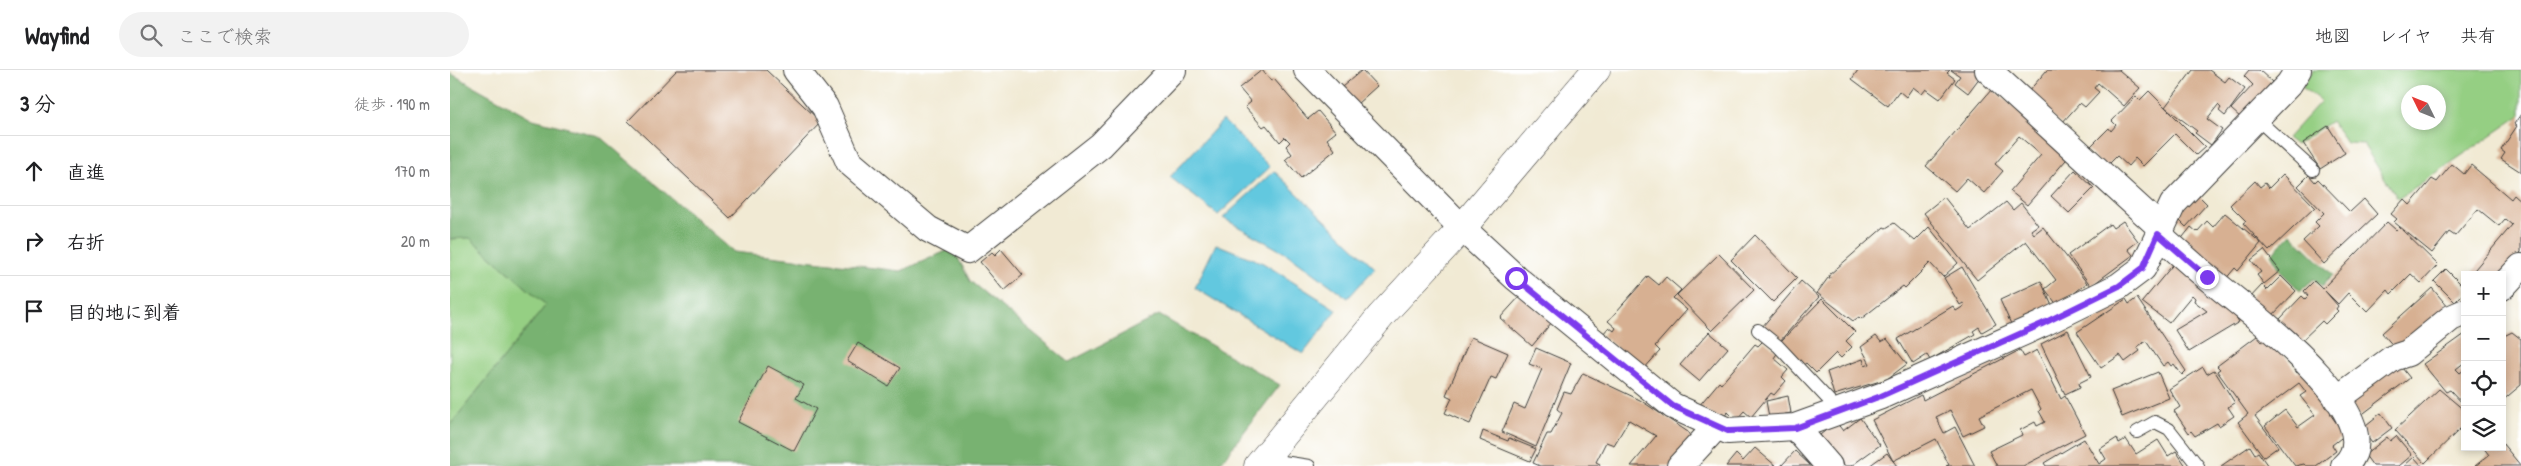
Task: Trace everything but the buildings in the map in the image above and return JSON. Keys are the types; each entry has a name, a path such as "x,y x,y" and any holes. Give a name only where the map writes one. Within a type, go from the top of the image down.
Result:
{"street":[{"path":"796,70 825,107 848,162 928,229 968,250 1101,145 1173,70"},
{"path":"1307,70 1462,228 1516,278 1673,406 1728,431 1795,428 1881,396 2042,324 2119,286 2143,268 2173,204 2289,84 2298,70"},
{"path":"1261,463 1382,316 1462,228 1596,70"},
{"path":"1988,70 2159,231 2304,357 2351,419 2356,447 2351,464"},
{"path":"2506,283 2521,267"},
{"path":"2337,399 2393,358 2408,353 2450,318 2461,314"},
{"path":"1680,466 1717,426"},
{"path":"1795,428 1829,466"}],"lane":[{"path":"2256,118 2313,170"},
{"path":"1758,330 1778,346 1839,411"},
{"path":"2138,432 2155,422 2169,429 2198,466"},
{"path":"1261,463 1309,466"}],"green space":[{"path":"2313,70 2521,70 2521,115 2398,199 2363,144 2347,143 2331,121 2296,145 2287,138 2321,101 2302,87"},
{"path":"450,73 533,119 599,136 734,252 901,271 953,248 970,281 1069,362 1159,315 1280,385 1218,466 450,466 450,425 546,305 470,238 450,239"},
{"path":"2291,234 2333,275 2322,286 2314,279 2300,291 2282,273 2271,254"},
{"path":"469,237 546,305 450,425 450,239"}],"water":[{"path":"1223,120 1270,167 1218,215 1170,177"},
{"path":"1274,171 1375,268 1348,298 1292,257 1223,218"},
{"path":"1216,244 1263,263 1337,310 1303,354 1195,288"}],"route":[{"path":"1516,278 1673,406 1728,431 1795,428 1881,396 2042,324 2119,286 2143,268 2158,234 2207,277"}]}
